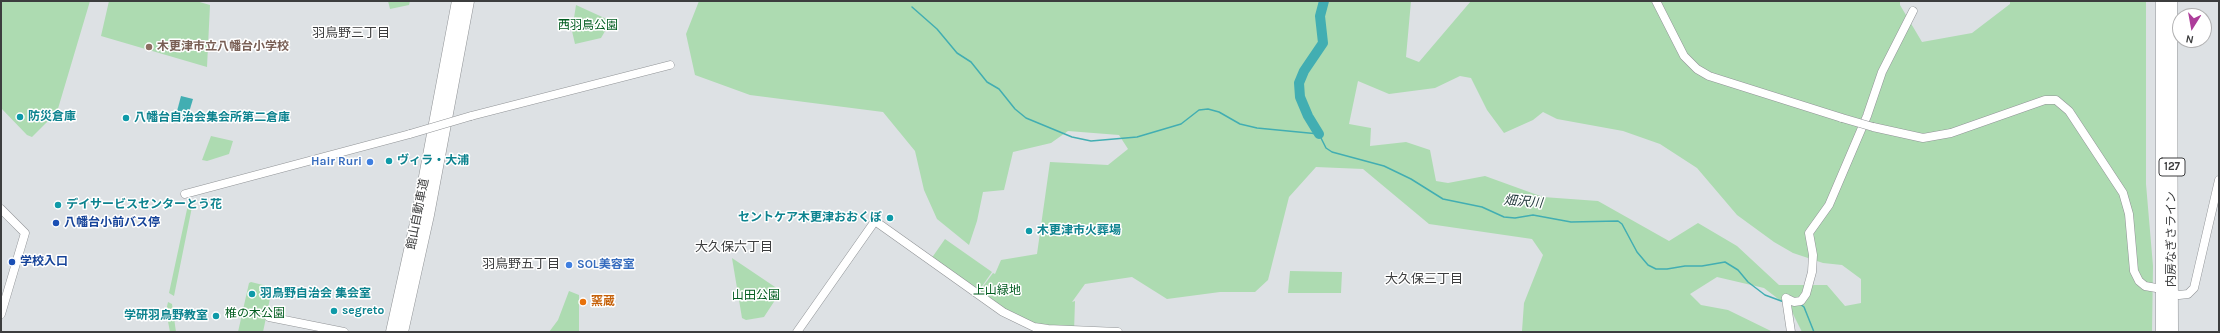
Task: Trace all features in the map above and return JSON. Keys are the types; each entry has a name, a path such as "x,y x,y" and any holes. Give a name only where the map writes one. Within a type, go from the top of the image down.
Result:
{"highway":[{"name":"館山自動車道","path":"392,332 418,214 458,1"},
{"name":"館山自動車道","path":"402,332 428,215 468,1"},
{"name":"内房なぎさライン","path":"2162,1 2167,291 2172,332"},
{"name":"内房なぎさライン","path":"2162,332 2167,291 2171,1"}],"street":[{"path":"1656,1 1684,56 1697,69 1709,76 1873,127 1923,138 1951,133 2045,100 2056,100 2069,111 2124,193 2129,214 2134,271 2139,281 2144,286 2179,295 2188,294 2194,288 2219,180"},
{"path":"1791,332 1786,298 1794,302 1801,301 1806,294 1812,272 1813,255 1809,234 1829,205 1867,116 1882,72 1913,11"},
{"path":"185,194 410,134 471,116 670,65"},
{"path":"1,209 25,233 1,314"},
{"path":"797,332 875,221 1004,312 1034,326 1048,329 1118,332"},
{"path":"269,317 344,332"}],"green space":[{"path":"1,1 90,1 57,112 32,137 27,135 1,108"},
{"path":"109,1 196,1 210,5 207,67 101,36"},
{"path":"388,1 410,1 409,5 390,9"},
{"name":"上山緑地","path":"699,1 1411,1 1406,57 1419,62 1471,1 1900,1 1900,5 1922,42 1972,33 2010,4 2010,1 2146,1 2146,184 2153,266 2152,332 1802,332 1790,308 1764,288 1717,277 1690,294 1701,305 1728,310 1773,332 1522,331 1524,303 1543,255 1532,239 1429,224 1363,169 1316,167 1289,197 1268,280 1255,292 1220,292 1167,299 1132,277 1085,284 1072,302 1075,301 1074,332 1042,331 978,293 993,273 995,274 1001,260 1037,254 1050,162 1108,165 1128,149 1119,135 1068,131 1051,143 1013,152 1004,190 983,192 977,221 969,245 937,219 924,190 915,151 883,112 750,95 695,75 686,34","holes":["1460,76 1471,78 1487,110 1504,133 1533,120 1543,112 1557,119 1623,131 1660,144 1697,168 1737,215 1774,242 1793,253 1823,263 1842,265 1861,279 1861,303 1845,306 1827,285 1779,285 1737,246 1698,223 1669,241 1598,201 1543,197 1485,176 1448,183 1436,181 1430,150 1406,142 1370,146 1371,128 1349,124 1358,81 1389,94 1435,88"]},
{"name":"西羽鳥公園","path":"576,5 611,21 601,38 575,44 572,31"},
{"path":"211,136 233,141 229,154 207,161 202,160"},
{"path":"189,200 193,202 174,296 169,293"},
{"path":"945,239 992,272 978,292 931,259"},
{"name":"山田公園","path":"732,258 781,291 764,317 746,320 742,318"},
{"path":"1290,271 1342,272 1341,293 1288,293"},
{"name":"椎の木公園","path":"251,282 271,287 272,289 263,332 238,332 249,283"},
{"path":"569,291 579,295 579,332 549,332 558,320"},
{"path":"168,302 172,304 176,332 170,332 166,311"}],"water":[{"path":"181,96 193,99 187,119 176,115"}],"waterway":[{"name":"畑沢川","path":"1319,134 1308,116 1300,97 1299,83 1304,71 1323,43 1320,16 1324,1"},
{"name":"畑沢川","path":"912,7 937,29 957,53 971,62 987,82 999,89 1015,109 1026,118 1072,137 1091,141 1137,137 1181,124 1199,110 1208,109 1219,112 1240,124 1257,128 1319,134 1326,148 1332,152 1384,166 1411,179 1443,199 1482,207 1504,217 1515,218 1533,215 1571,222 1618,221 1622,224 1637,252 1648,265 1656,269 1702,266 1725,262 1738,270 1748,282 1765,295 1784,302"},
{"name":"畑沢川","path":"1800,304 1804,307 1814,332"}],"place":[{"name":"木更津市立八幡台小学校","path":"149,47"},
{"name":"防災倉庫","path":"20,117"},
{"name":"八幡台自治会集会所第二倉庫","path":"126,118"},
{"name":"ヴィラ・大浦","path":"389,161"},
{"name":"Hair Ruri","path":"370,162"},
{"name":"デイサービスセンターとう花","path":"58,205"},
{"name":"セントケア木更津おおくぼ","path":"890,218"},
{"name":"八幡台小前バス停","path":"56,223"},
{"name":"木更津市火葬場","path":"1029,231"},
{"name":"学校入口","path":"12,262"},
{"name":"SOL美容室","path":"569,265"},
{"name":"羽鳥野自治会 集会室","path":"252,294"},
{"name":"窯蔵","path":"583,302"},
{"name":"segreto","path":"334,311"},
{"name":"学研羽鳥野教室","path":"216,316"}],"district":[{"name":"羽鳥野三丁目","path":"351,33"},
{"name":"大久保六丁目","path":"734,247"},
{"name":"羽鳥野五丁目","path":"521,264"},
{"name":"大久保三丁目","path":"1424,279"}]}
